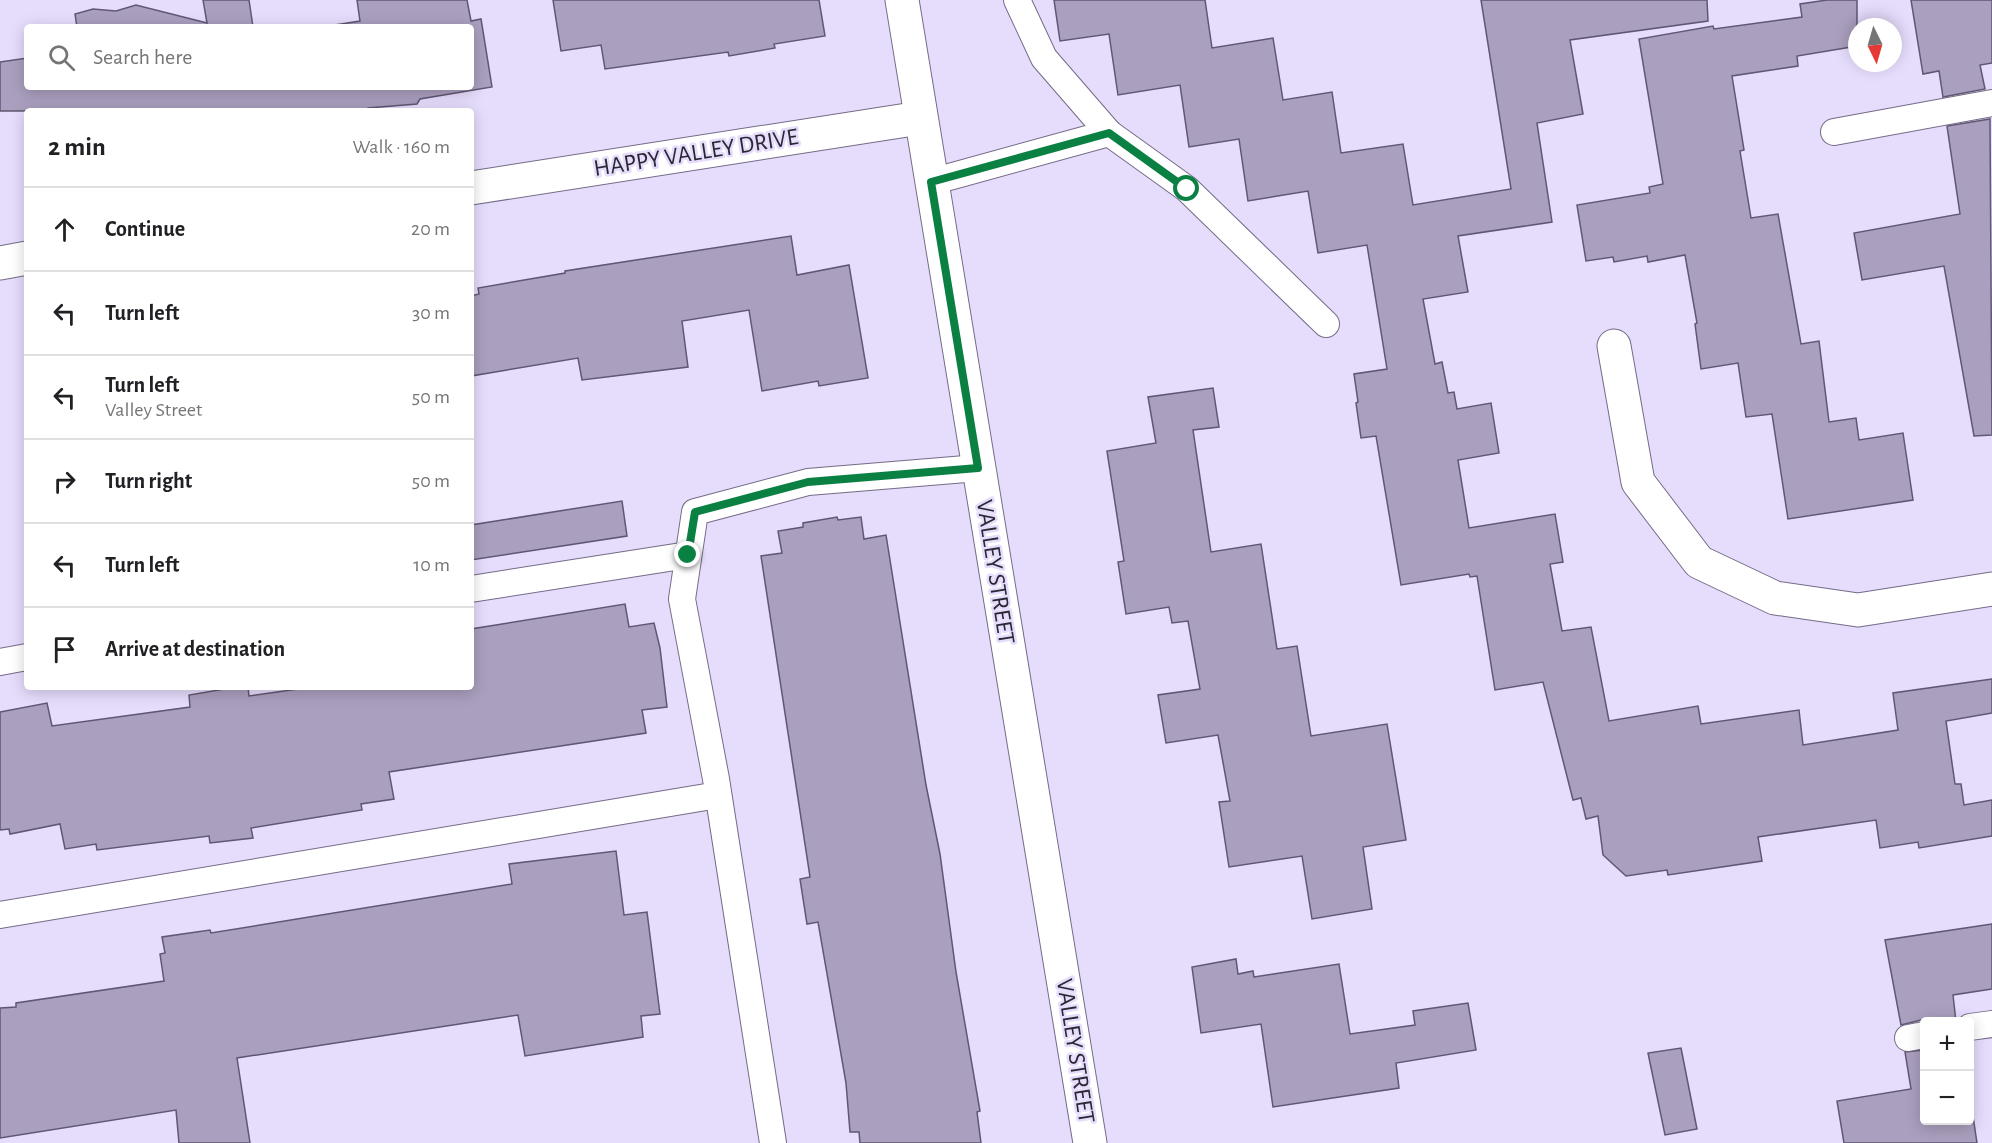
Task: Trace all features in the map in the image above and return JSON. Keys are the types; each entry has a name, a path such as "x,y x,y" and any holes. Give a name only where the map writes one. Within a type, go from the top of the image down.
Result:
{"street":[{"name":"VALLEY STREET","path":"902,0 1090,1143"},
{"name":"HAPPY VALLEY DRIVE","path":"474,188 920,118"},
{"path":"0,263 24,259"},
{"path":"1614,346 1638,482 1700,562 1775,598 1858,610 1992,589"}],"lane":[{"path":"1017,0 1044,58 1109,133 1187,189 1326,324"},
{"path":"1834,132 1992,103"},
{"path":"931,182 1109,133"},
{"path":"773,1143 718,795 682,599 695,512 808,482 978,468"},
{"path":"474,589 688,555"},
{"path":"0,662 24,658"},
{"path":"0,915 718,795"},
{"path":"1974,1026 1992,1024"}],"building":[{"path":"203,0 249,0 253,24 77,24 75,14 93,9 116,11 136,5 207,23"},
{"path":"357,0 467,0 471,21 481,19 492,87 474,90 474,24 341,24 360,21"},
{"path":"553,0 819,0 825,36 774,44 775,48 729,56 728,52 605,69 601,45 561,51"},
{"path":"1054,0 1205,0 1212,48 1273,38 1283,100 1332,92 1341,153 1403,144 1413,205 1511,189 1481,0 1707,0 1708,21 1570,40 1583,114 1537,123 1552,222 1458,236 1468,292 1423,299 1435,364 1442,362 1448,393 1454,392 1457,409 1491,403 1499,453 1458,460 1469,528 1555,514 1563,562 1550,564 1562,631 1591,627 1609,721 1698,706 1701,724 1799,710 1803,745 1898,730 1893,693 1992,679 1992,713 1946,721 1955,784 1961,784 1964,805 1992,800 1992,836 1919,848 1918,842 1880,848 1876,820 1758,837 1762,861 1668,875 1667,870 1626,876 1603,855 1598,816 1586,819 1581,798 1573,800 1543,682 1495,690 1477,576 1470,577 1469,574 1401,585 1376,436 1361,438 1356,403 1358,402 1354,374 1387,369 1367,245 1318,253 1308,191 1248,201 1239,139 1189,147 1180,85 1118,95 1109,34 1060,41"},
{"path":"1827,0 1857,0 1857,18 1848,18 1848,48 1797,56 1798,66 1732,76 1744,150 1740,151 1751,218 1778,214 1801,344 1819,341 1829,422 1856,418 1859,440 1903,433 1913,500 1788,519 1772,414 1746,417 1738,363 1701,369 1695,324 1697,323 1685,255 1648,262 1647,256 1614,262 1613,257 1586,261 1577,205 1650,193 1649,187 1663,184 1639,39 1713,26 1714,29 1802,17 1800,4"},
{"path":"1911,0 1992,0 1992,63 1980,65 1985,89 1943,97 1939,71 1923,74"},
{"path":"24,58 24,90 474,90 420,99 417,104 368,108 24,108 24,111 0,111 0,62"},
{"path":"1990,119 1992,435 1974,436 1944,266 1862,280 1854,233 1960,214 1947,126"},
{"path":"791,236 797,275 849,265 868,378 819,386 818,381 762,391 749,310 682,321 688,367 582,380 578,358 474,375 474,295 479,294 478,288 565,273 565,271"},
{"path":"1213,388 1219,427 1193,430 1211,552 1261,544 1277,649 1297,646 1311,736 1387,724 1406,840 1363,847 1372,909 1312,919 1302,856 1229,867 1219,802 1230,801 1218,735 1166,743 1158,695 1200,689 1188,621 1172,623 1169,607 1126,614 1118,562 1124,561 1107,451 1156,443 1148,397"},
{"path":"622,501 627,536 474,560 474,525"},
{"path":"837,517 838,520 861,517 864,539 886,535 926,785 940,854 956,972 980,1111 977,1112 981,1143 860,1143 859,1132 850,1132 846,1083 818,922 807,924 800,879 810,877 761,556 782,553 778,531 803,527 803,523"},
{"path":"625,604 629,627 654,623 660,648 667,707 642,710 646,733 389,772 394,799 361,804 362,810 251,828 253,838 210,843 209,836 97,850 96,844 65,849 60,824 10,834 9,829 0,830 0,712 47,703 52,726 190,707 189,695 218,690 248,690 249,696 291,690 474,690 474,629"},
{"path":"616,851 624,915 647,912 660,1014 641,1016 643,1037 525,1056 518,1015 237,1058 250,1143 179,1143 176,1110 0,1138 0,1008 16,1007 16,1003 164,981 160,954 165,953 162,937 210,930 211,933 512,884 509,864"},
{"path":"1992,924 1992,989 1953,995 1955,1017 1920,1017 1920,1020 1901,1025 1885,940"},
{"path":"1236,959 1238,974 1253,971 1254,977 1339,964 1350,1034 1415,1025 1413,1011 1468,1003 1476,1050 1396,1063 1399,1088 1273,1107 1261,1024 1201,1033 1192,967"},
{"path":"1681,1048 1697,1129 1665,1135 1648,1053"},
{"path":"1920,1050 1920,1125 1974,1125 1974,1123 1977,1143 1844,1143 1837,1101 1911,1089 1905,1052"}],"route":[{"path":"688,555 695,512 808,482 978,468 931,182 1058,149 1109,133 1187,189"}]}
